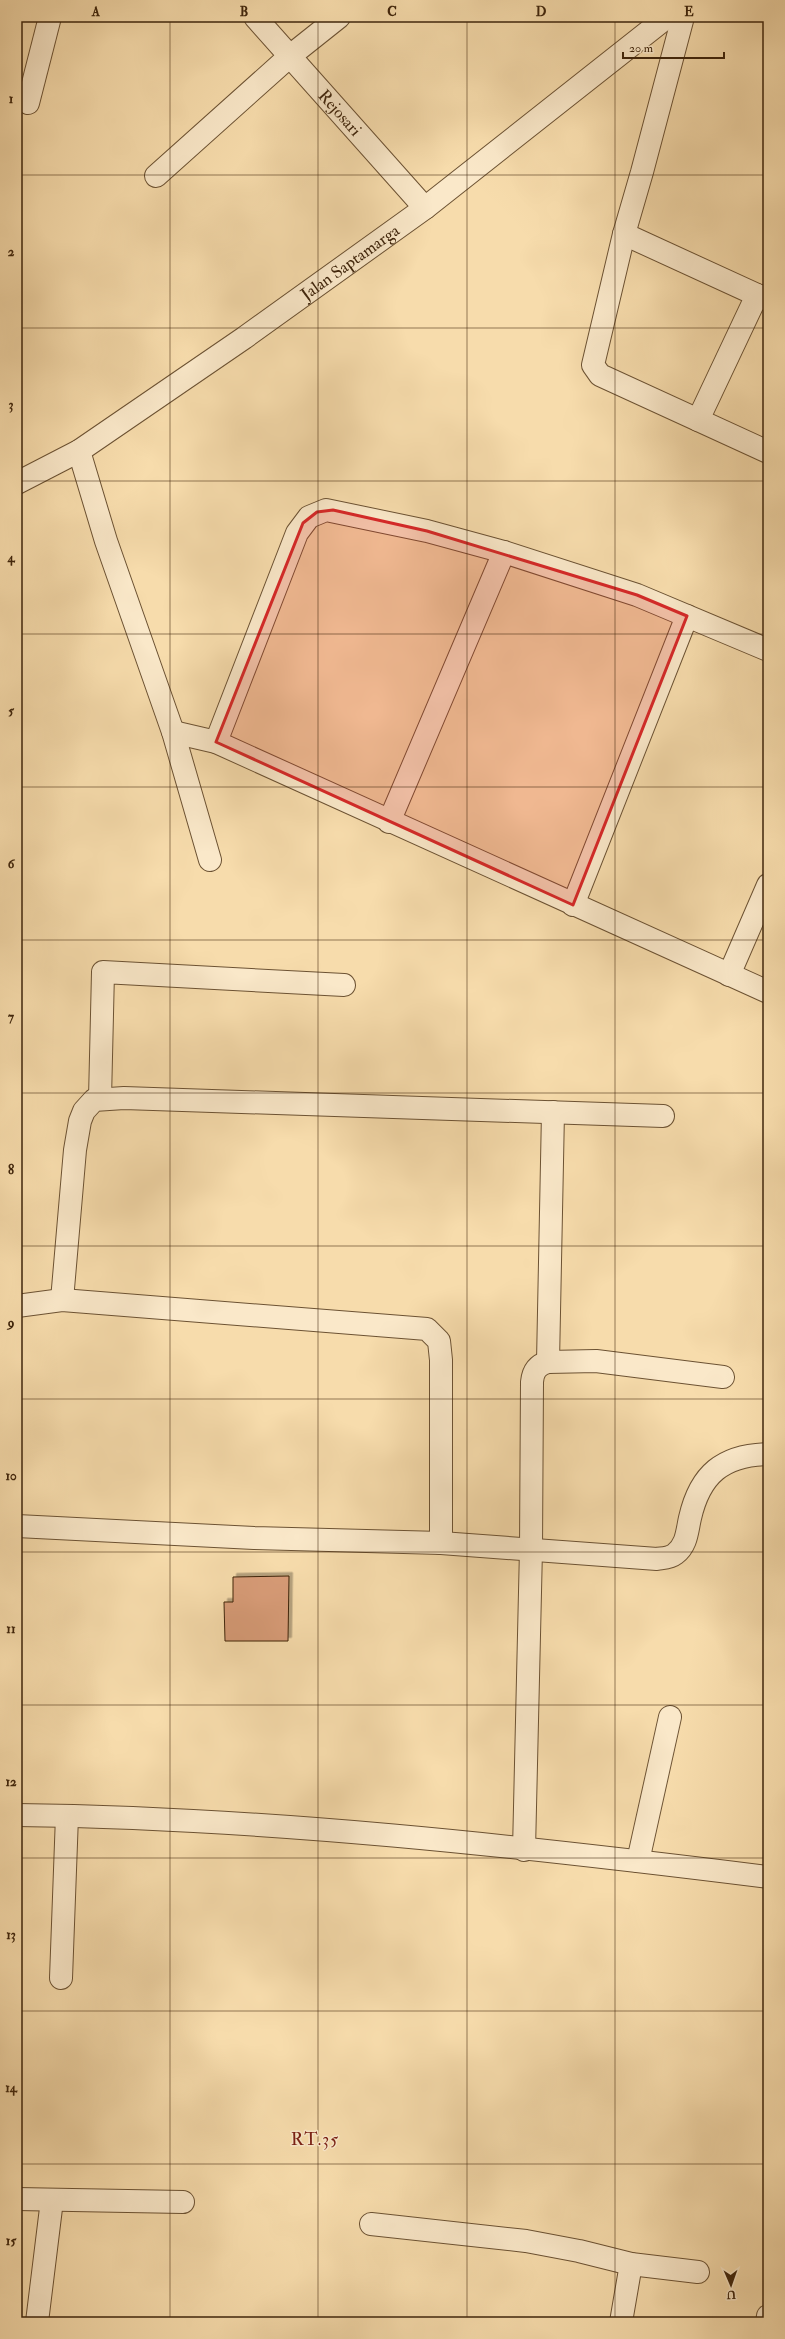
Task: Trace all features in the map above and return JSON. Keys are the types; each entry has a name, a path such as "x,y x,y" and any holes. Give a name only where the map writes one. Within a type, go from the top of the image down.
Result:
{"street":[{"path":"28,103 50,17"},
{"name":"Rejosari","path":"255,17 425,208"},
{"path":"156,176 290,56 339,17"},
{"name":"Jalan Saptamarga","path":"17,483 79,451 244,338 425,208 667,17"},
{"path":"682,17 642,172 624,234 595,354 595,369 600,375 768,452"},
{"path":"624,234 762,297 698,420"},
{"path":"79,451 106,541 173,732 210,860"},
{"path":"216,742 297,533 309,517 317,512 333,510 427,531 504,552 637,595 768,650"},
{"path":"389,822 504,552"},
{"path":"573,905 687,616"},
{"path":"173,732 216,742 389,822 768,992"},
{"path":"729,975 768,885"},
{"path":"100,1099 103,972 344,985"},
{"path":"62,1300 75,1150 80,1121 88,1105 100,1099 124,1098 663,1116"},
{"path":"548,1362 554,1112"},
{"path":"17,1306 62,1300 427,1329 439,1341 441,1360 441,1543"},
{"path":"524,1850 531,1549 532,1382 534,1371 541,1364 548,1362 596,1361 724,1376"},
{"path":"17,1526 254,1538 441,1543 657,1559 670,1557 683,1546 695,1500 706,1480 717,1469 731,1459 751,1455 768,1454"},
{"path":"638,1861 670,1716"},
{"path":"17,1815 193,1821 385,1836 638,1861 768,1877"},
{"path":"61,1978 67,1816"},
{"path":"17,2199 183,2202"},
{"path":"37,2322 52,2200"},
{"path":"371,2224 526,2241 579,2251 631,2264 698,2272"},
{"path":"621,2322 631,2264"},
{"path":"767,2322 768,2316"}],"highlighted area":[{"path":"333,510 427,531 637,595 687,616 573,905 216,742 303,523 317,512"}],"building":[{"path":"289,1576 288,1641 225,1641 224,1602 233,1602 233,1577"}],"district":[{"name":"RT.35","path":"315,2139"}]}
